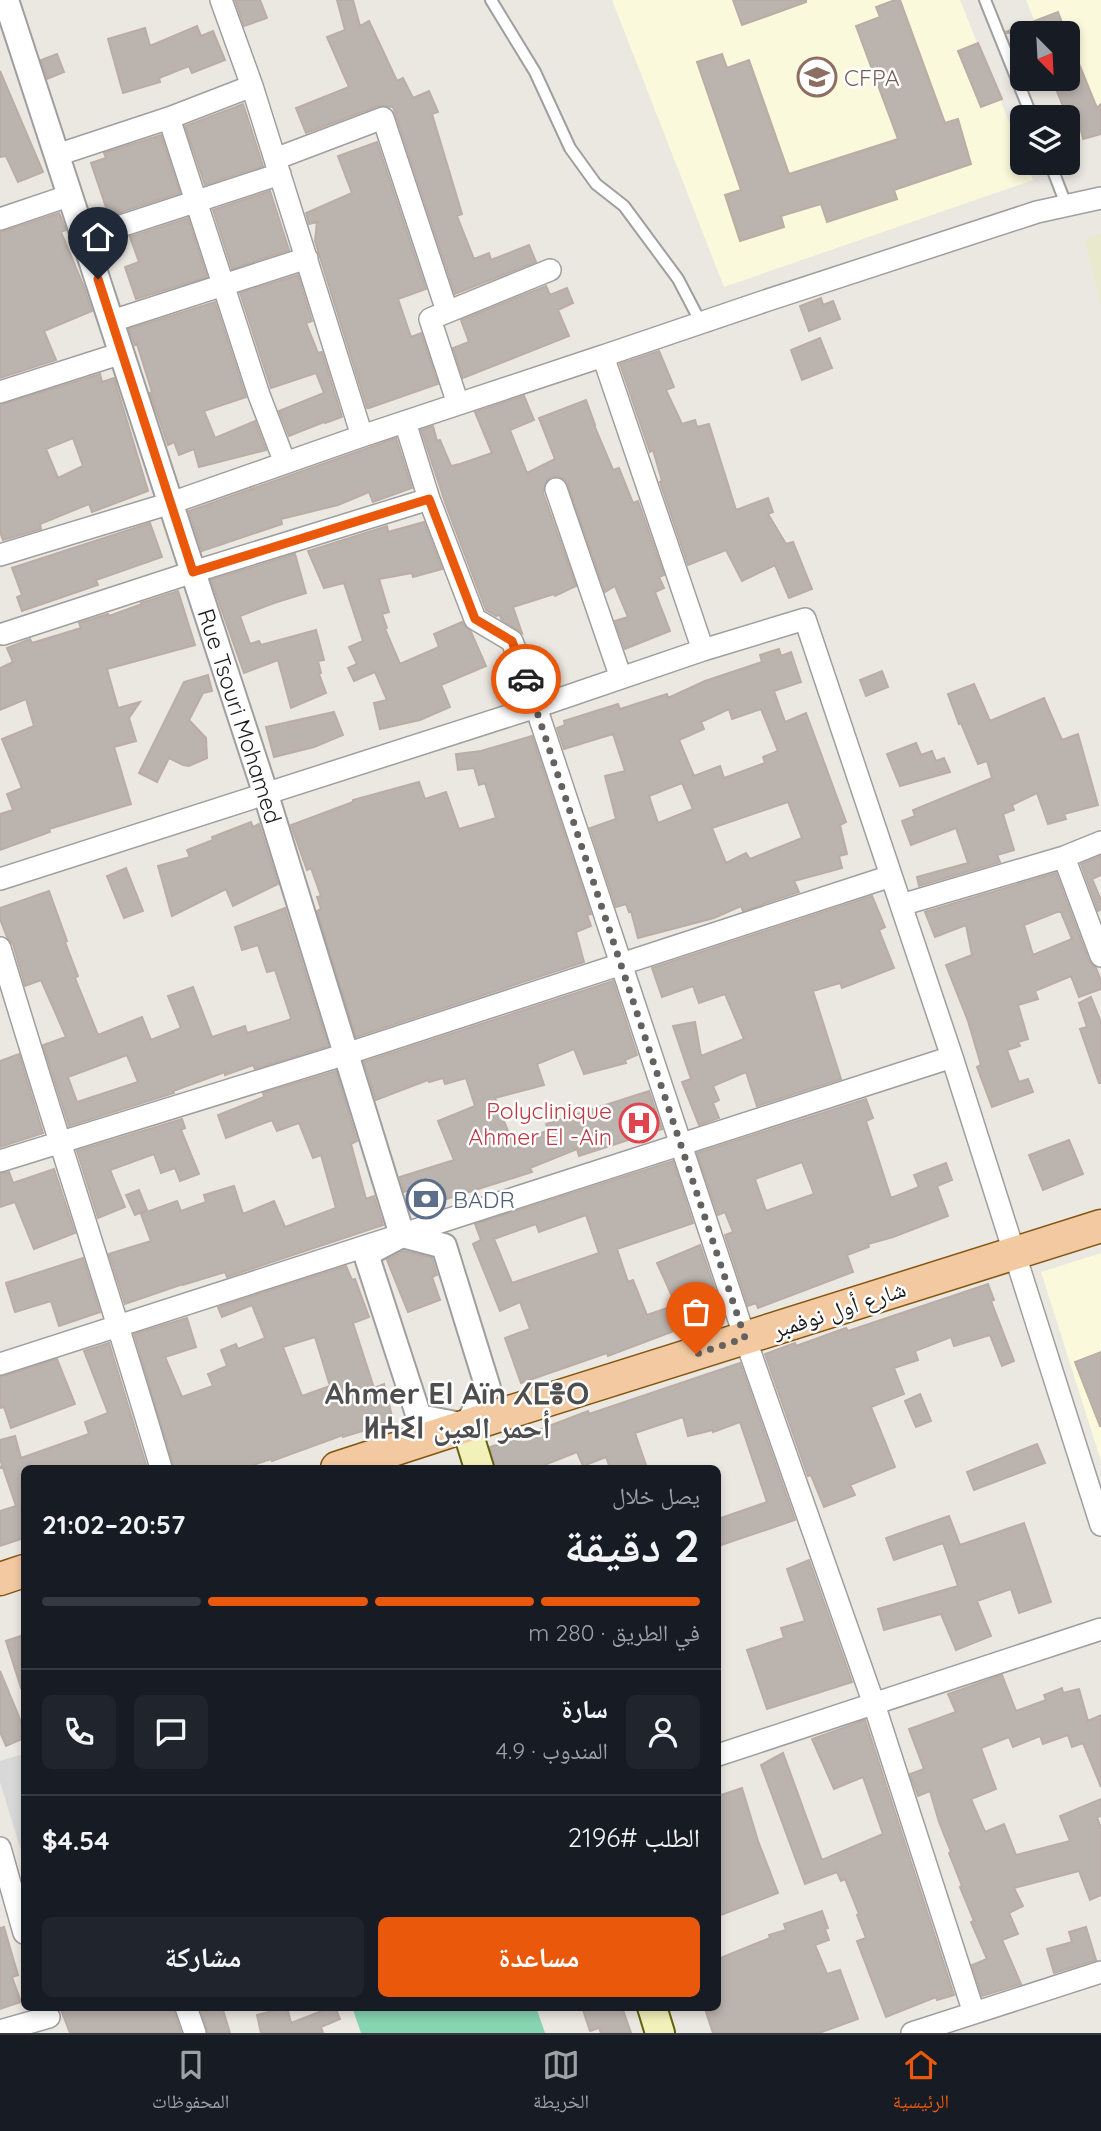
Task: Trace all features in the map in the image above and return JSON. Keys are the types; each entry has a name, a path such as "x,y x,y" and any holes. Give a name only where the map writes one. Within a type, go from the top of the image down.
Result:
{"main road":[{"name":"شارع أول نوفمبر","path":"346,1465 1101,1226"},
{"path":"466,1426 479,1465"},
{"path":"0,1578 21,1572"},
{"path":"653,2011 660,2033"}],"street":[{"name":"Rue Tsouri Mohamed","path":"6,0 266,795 402,1235"},
{"path":"221,0 252,86 362,436"},
{"path":"57,155 169,118 252,86"},
{"path":"169,118 259,395 285,463"},
{"path":"85,238 197,202 383,118 447,311"},
{"path":"0,219 71,195"},
{"path":"0,555 171,503 362,436 1037,212 1101,198"},
{"path":"112,321 307,258"},
{"path":"458,404 430,319 550,270"},
{"path":"0,392 122,353"},
{"path":"603,356 703,650"},
{"path":"405,422 429,499 475,619 512,641 536,707 745,1338 874,1704 974,2013"},
{"path":"556,489 621,678"},
{"path":"3,634 429,499"},
{"path":"0,878 266,795 703,650 805,620 952,1057 1101,1525"},
{"path":"901,905 1064,858 1101,842"},
{"path":"1064,858 1101,956"},
{"path":"0,1161 346,1054 891,876"},
{"path":"0,948 160,1465"},
{"path":"0,1364 952,1057"},
{"path":"402,1235 444,1246 488,1388 466,1426 419,1417 366,1254 402,1235"},
{"path":"721,1754 1101,1629"},
{"path":"0,1848 21,1922"},
{"path":"912,2033 1101,1972"},
{"path":"187,2011 195,2033"},
{"path":"0,2031 49,2019"}],"lane":[{"path":"491,0 535,72 570,148 596,184 624,206 678,279 701,323"},
{"path":"985,0 1027,105"},
{"path":"1055,175 1067,207"}],"shaded area":[{"name":"CFPA","path":"612,0 960,0 1010,124 1010,175 1031,175 1033,180 724,287"},
{"path":"1026,0 1101,0 1101,132 1081,140 1080,105 1067,105 1062,91 1080,91 1080,21 1034,21"},
{"path":"1101,1253 1101,1461 1041,1272"},
{"path":"21,1755 21,1850 0,1782 0,1761"}],"green space":[{"path":"1101,234 1101,306 1085,239"},
{"path":"353,2011 537,2011 545,2033 361,2033"}],"building":[{"path":"235,0 260,0 267,18 244,26"},
{"path":"337,0 353,0 360,26 369,21 397,81 403,78 413,98 429,91 438,112 432,114 462,214 457,216 474,259 489,253 491,260 529,245 536,262 455,294 393,107 378,106 306,133 296,108 349,87 327,37 345,30"},
{"path":"733,0 806,0 806,2 742,25"},
{"path":"900,0 945,123 958,119 971,164 894,190 897,199 827,222 821,204 781,216 784,227 740,241 725,195 741,190 697,62 722,54 727,68 749,60 789,174 898,139 856,26 880,17 876,7"},
{"path":"1058,12 1061,21 1035,21"},
{"path":"197,26 201,36 213,31 225,60 192,73 189,66 159,78 160,82 123,93 108,39 145,28 150,46"},
{"path":"978,43 1002,99 981,107 958,51"},
{"path":"57,54 64,72 47,79 41,60"},
{"path":"1080,66 1097,108 1101,104 1101,134 1083,139 1080,105 1063,105 1057,91 1080,91"},
{"path":"0,71 43,172 18,182 6,156 0,157"},
{"path":"243,104 263,166 205,185 185,126"},
{"path":"161,135 180,193 109,216 91,163 106,158 104,153"},
{"path":"377,142 426,289 398,299 411,337 421,333 438,384 367,408 315,241 317,222 309,224 306,213 352,193 338,156"},
{"path":"270,191 289,250 232,269 213,210"},
{"path":"59,213 66,230 61,232 92,311 44,331 56,360 0,378 0,232"},
{"path":"188,218 207,277 136,299 125,267 139,262 130,237"},
{"path":"298,275 312,321 306,323 318,353 322,352 342,417 289,436 279,411 324,393 316,373 271,388 240,293"},
{"path":"546,286 550,295 567,288 573,303 558,310 569,336 463,378 453,348 469,342 461,320"},
{"path":"821,298 823,305 833,301 840,319 809,331 800,306"},
{"path":"215,302 246,397 204,411 215,438 255,421 266,450 199,467 194,449 179,455 174,442 168,445 137,344 135,345 129,329"},
{"path":"820,338 832,368 802,380 791,350"},
{"path":"659,351 674,387 666,390 682,424 695,420 697,427 709,424 736,510 768,498 773,512 768,514 786,544 793,542 812,589 789,598 775,565 742,581 726,550 688,565 660,482 662,481 653,450 650,452 620,364"},
{"path":"100,374 102,382 114,378 148,491 92,512 89,504 40,524 41,529 3,540 0,532 0,405","holes":["73,438 83,466 58,478 46,449"]},
{"path":"524,396 534,420 510,430 527,473 555,459 539,418 586,400 613,470 619,468 633,503 638,501 664,575 659,577 664,588 655,592 670,631 625,649 615,621 628,617 615,586 605,592 568,485 558,476 546,481 543,493 576,586 555,596 554,594 513,607 522,633 501,619 500,615 496,616 486,610 421,430 433,426 437,441 440,440 451,466 460,464 492,453 475,412"},
{"path":"396,438 412,488 373,502 369,492 338,505 281,519 282,524 202,551 189,511"},
{"path":"424,522 442,569 413,577 412,573 379,579 389,612 382,614 387,628 385,629 400,664 439,647 434,634 462,622 471,632 486,666 441,685 450,707 420,720 380,729 374,703 387,700 375,672 354,681 348,668 357,664 349,647 363,641 344,583 324,588 308,551 387,526 388,532"},
{"path":"150,523 162,557 96,580 98,585 22,611 17,597 22,595 12,568"},
{"path":"295,554 306,593 240,616 250,644 259,641 261,645 316,630 324,660 318,661 319,674 326,693 291,708 278,660 244,673 211,580"},
{"path":"178,591 195,645 107,669 118,708 140,702 129,718 136,741 114,747 131,804 49,829 50,832 0,850 0,814 13,810 7,794 22,788 2,739 34,726 26,699 0,710 0,668 13,662 7,648 30,639 32,643 81,628 79,623 108,614 109,616"},
{"path":"779,649 781,656 791,652 801,682 774,691 785,722 806,713 846,822 840,825 847,854 839,856 842,868 794,881 799,892 743,911 741,906 714,918 638,938 631,911 629,912 626,904 616,907 590,828 616,819 605,776 625,771 613,734 564,749 557,728 565,725 564,721 618,704 620,709 667,694 668,698 705,681 762,662 760,655","holes":["729,709 732,719 761,709 778,751 763,757 765,763 724,778 720,766 694,776 679,740 704,729 701,722","682,783 693,809 658,823 649,796","788,802 802,838 750,859 746,853 726,863 712,828"]},
{"path":"882,671 888,687 866,696 860,680"},
{"path":"208,675 212,691 203,693 189,720 206,738 207,758 189,766 169,758 157,782 139,773 184,682"},
{"path":"974,684 990,721 1044,698 1062,740 1078,734 1098,805 1064,814 1066,819 1048,824 1037,793 1012,805 1014,810 1003,814 1014,850 997,855 1000,862 919,886 917,877 968,863 956,828 911,845 902,821 915,816 913,810 992,778 987,761 978,764 948,694"},
{"path":"334,712 343,735 314,747 274,757 266,727"},
{"path":"532,736 591,914 587,915 591,926 576,932 584,962 356,1037 317,911 321,909 317,897 321,896 311,868 307,870 291,825 353,800 419,782 425,799 446,792 459,829 496,818 485,783 479,785 474,768 458,770 456,754 481,751"},
{"path":"916,743 921,755 932,751 936,761 944,758 950,772 900,786 887,754"},
{"path":"251,822 253,827 259,824 278,884 233,906 226,889 172,916 158,866 190,857 187,850"},
{"path":"1101,856 1101,875 1092,879 1101,900 1101,909 1098,911 1081,864"},
{"path":"126,868 143,911 124,918 107,876"},
{"path":"1056,873 1089,961 1096,968 1101,989 1079,997 1071,976 1035,991 1038,999 1018,1005 1028,1039 1018,1042 1020,1046 1007,1050 1019,1082 1028,1079 1033,1092 992,1107 977,1067 981,1065 968,1021 946,965 972,955 966,925 935,937 925,912","holes":["1061,912 1072,939 1033,955 1024,925"]},
{"path":"49,891 78,976 75,978 98,1035 142,1017 151,1040 181,1028 168,996 193,987 212,1037 245,1026 247,1033 289,1020 291,1018 275,970 267,972 258,945 242,950 235,927 285,908 328,1046 255,1069 253,1065 225,1075 225,1072 173,1091 174,1093 69,1126 43,1045 66,1037 41,980 25,986 13,944 0,919 0,908","holes":["127,1055 138,1082 77,1102 68,1077"]},
{"path":"872,896 885,927 879,930 894,968 842,988 840,983 813,991 841,1079 757,1106 746,1072 713,1086 719,1100 713,1103 719,1118 699,1125 682,1082 691,1079 673,1026 695,1022 701,1056 744,1039 725,994 699,1003 693,986 662,997 652,968"},
{"path":"613,981 637,1055 625,1060 626,1063 584,1074 574,1049 537,1064 544,1085 495,1098 513,1144 549,1130 546,1124 649,1091 662,1129 579,1156 577,1149 530,1168 532,1172 415,1209 409,1190 404,1192 400,1177 454,1160 438,1121 475,1106 466,1078 445,1084 443,1078 429,1082 428,1080 376,1100 364,1062"},
{"path":"1091,997 1101,1022 1101,1083 1080,1029 1087,1027 1079,1003"},
{"path":"19,1054 43,1133 0,1147 0,1061"},
{"path":"336,1071 357,1141 351,1144 366,1199 374,1196 383,1225 227,1277 225,1272 125,1304 109,1254 151,1241 141,1214 177,1201 181,1211 206,1202 204,1195 234,1186 243,1214 274,1201 285,1227 336,1208 321,1155 313,1158 299,1123 277,1131 272,1120 226,1138 218,1115 264,1097 263,1093"},
{"path":"866,1099 873,1118 866,1121 891,1198 919,1187 914,1175 946,1163 952,1180 937,1186 948,1216 868,1244 869,1247 847,1255 853,1272 758,1308 756,1303 748,1306 725,1235 733,1232 725,1212 718,1215 697,1153","holes":["802,1162 814,1194 766,1211 755,1179"]},
{"path":"182,1119 185,1128 181,1130 199,1174 180,1181 175,1168 161,1173 154,1154 110,1170 125,1207 98,1218 77,1151"},
{"path":"1069,1140 1083,1174 1043,1190 1029,1155"},
{"path":"673,1161 693,1223 617,1249 628,1282 633,1280 647,1315 676,1305 657,1263 700,1245 724,1316 717,1318 716,1315 608,1356 607,1353 521,1383 505,1338 530,1329 520,1302 500,1311 473,1244 481,1240 475,1224","holes":["586,1215 599,1253 512,1283 494,1239 536,1224 539,1232"]},
{"path":"54,1169 75,1233 34,1249 15,1202 0,1207 0,1174 9,1172 13,1183"},
{"path":"139,1190 147,1210 135,1215 126,1195"},
{"path":"404,1251 432,1258 437,1275 432,1277 440,1300 408,1312 387,1260"},
{"path":"83,1258 100,1312 59,1326 51,1301 15,1312 6,1283"},
{"path":"346,1266 352,1280 355,1279 369,1317 353,1323 374,1388 384,1384 393,1420 253,1465 173,1465 134,1334 187,1318 196,1347 165,1357 182,1397 213,1386 208,1374 227,1366 221,1350 236,1344 238,1349 265,1338 252,1305 222,1317 218,1307","holes":["315,1337 330,1386 302,1396 283,1347"]},
{"path":"988,1284 994,1300 991,1301 1014,1361 1002,1366 990,1335 954,1346 951,1337 915,1351 918,1360 894,1368 904,1394 871,1407 895,1467 850,1485 855,1495 824,1507 811,1475 808,1476 765,1354 846,1328 848,1331"},
{"path":"109,1343 146,1465 21,1465 21,1539 0,1546 0,1511 16,1506 3,1468 0,1468 0,1440 15,1436 21,1458 89,1434 85,1422 108,1413 84,1351"},
{"path":"1101,1352 1101,1426 1100,1426 1075,1362"},
{"path":"57,1359 75,1404 11,1428 4,1407 0,1408 0,1377"},
{"path":"740,1363 795,1520 721,1545 721,1518 767,1502 740,1422 713,1432 688,1436 683,1417 635,1433 646,1465 609,1465 606,1457 583,1465 577,1452 544,1465 494,1465 490,1447 542,1431 541,1429 588,1411 589,1414"},
{"path":"920,1394 931,1421 916,1427 905,1401"},
{"path":"1037,1444 1045,1463 974,1490 967,1472"},
{"path":"949,1516 960,1545 1024,1523 1051,1602 1019,1613 1011,1589 977,1601 991,1636 956,1650 941,1614 884,1630 878,1609 958,1586 943,1543 894,1560 886,1538"},
{"path":"809,1560 852,1682 767,1709 747,1650 784,1638 781,1628 805,1621 787,1569"},
{"path":"21,1636 21,1688 6,1641"},
{"path":"0,1671 21,1722 21,1739 6,1746 0,1732"},
{"path":"1002,1675 1016,1711 1046,1700 1044,1695 1062,1688 1063,1693 1079,1689 1088,1721 1101,1715 1101,1787 1083,1743 1072,1747 1068,1735 1043,1744 1040,1736 1013,1747 1009,1737 981,1748 996,1789 971,1799 985,1832 1004,1824 1016,1855 1070,1841 1060,1816 1101,1799 1101,1816 1097,1817 1101,1828 1101,1895 1090,1900 1079,1871 1014,1888 1023,1906 1009,1913 1018,1934 1002,1940 1021,1984 982,1996 972,1965 987,1959 971,1922 974,1921 960,1887 962,1886 930,1791 918,1796 910,1774 924,1769 909,1729 956,1712 948,1694"},
{"path":"865,1720 954,1995 937,2000 936,1997 886,2017 857,1941 866,1938 845,1879 841,1881 837,1872 805,1884 761,1765 783,1753 822,1860 883,1834 863,1777 834,1789 812,1739"},
{"path":"742,1788 778,1893 721,1915 721,1795"},
{"path":"822,1911 829,1940 815,1945 827,1974 840,1970 858,2019 819,2033 713,2033 706,2012 721,2011 721,1958 786,1930 784,1924"},
{"path":"4,1927 18,1975 12,1977 21,2002 0,2009 0,1928"},
{"path":"1086,1927 1096,1960 1054,1973 1047,1949 1072,1942 1069,1932"},
{"path":"62,2011 174,2011 181,2033 70,2033"},
{"path":"201,2011 223,2011 230,2033 208,2033"},
{"path":"288,2011 291,2023 322,2011 337,2011 340,2019 321,2027 323,2033 261,2033 257,2015"},
{"path":"583,2011 623,2011 631,2033 601,2033 599,2028 590,2031"}],"way so far":[{"path":"526,679 745,1338 696,1354"}],"place":[{"name":"CFPA","path":"817,77"},
{"name":"Polyclinique Ahmer El -Ain","path":"639,1123"},
{"name":"BADR","path":"426,1199"}],"district":[{"name":"Ahmer El Aïn ⵃⵎⴻⵔ ⵍⵄⵉⵏ أحمر العين","path":"457,1410"}],"route":[{"path":"98,279 193,572 429,499 475,619 512,641 526,679"}]}
